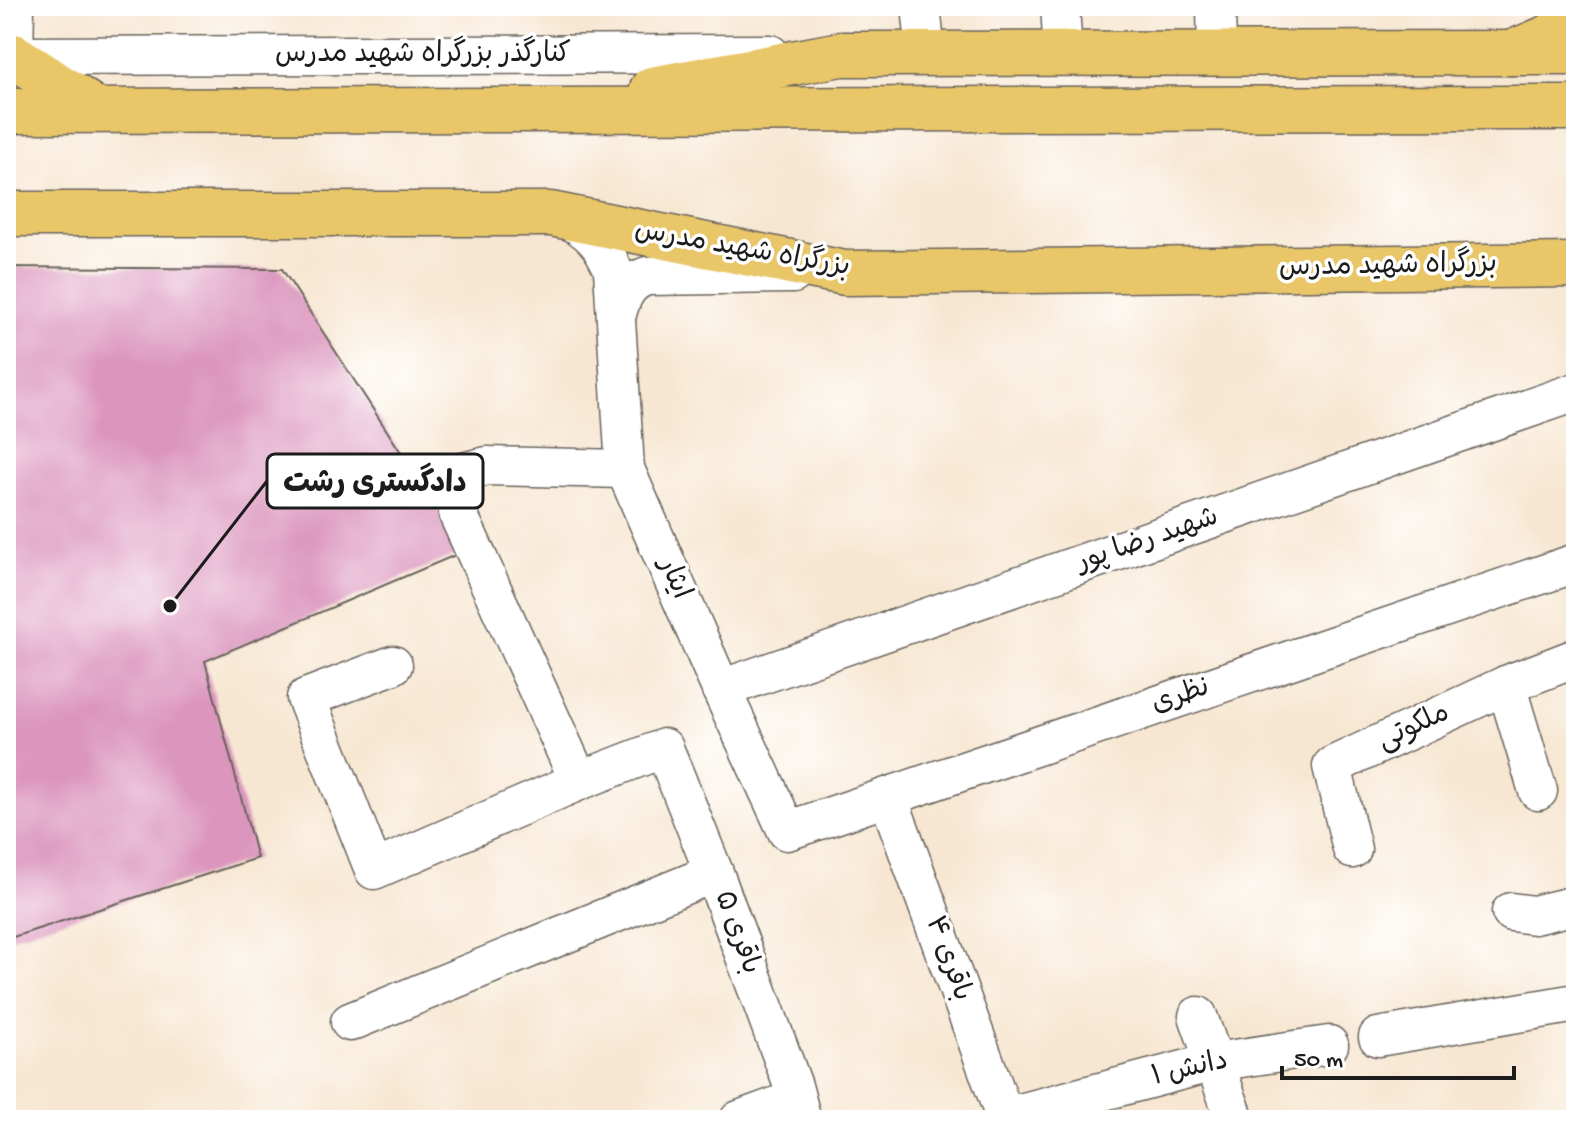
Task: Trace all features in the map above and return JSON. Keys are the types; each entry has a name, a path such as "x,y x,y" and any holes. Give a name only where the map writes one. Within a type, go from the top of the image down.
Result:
{"main road":[{"path":"1511,53 1549,37 1576,21"},
{"path":"544,109 841,54 1576,53"},
{"path":"9,58 96,110"},
{"path":"6,111 1576,108"},
{"name":"بزرگراه شهید مدرس","path":"6,214 551,214 845,273 1576,265"}],"street":[{"path":"9,58 15,6"},
{"path":"921,6 926,54"},
{"path":"1060,6 1063,54"},
{"path":"1216,6 1217,53"},
{"name":"کنارگذر بزرگراه شهید مدرس","path":"9,58 841,54"},
{"name":"ایثار","path":"564,217 586,229 602,246 615,282 625,469 787,831"},
{"path":"617,314 627,287 647,276 845,273"},
{"name":"شهید رضا پور","path":"721,689 1576,392"},
{"path":"393,665 306,698 374,870 579,781 458,514 458,490 467,471 487,466 625,469"},
{"name":"نظری","path":"787,831 1576,563"},
{"name":"ملکوتی","path":"1352,849 1332,766 1506,685 1576,658"},
{"path":"1506,685 1538,791"},
{"name":"باقری ۵","path":"579,781 664,748 714,873 799,1110"},
{"name":"باقری ۴","path":"888,797 1006,1118"},
{"path":"350,1022 714,873"},
{"path":"1511,912 1534,915 1576,905"},
{"path":"1378,1037 1576,1003"},
{"path":"1198,1016 1235,1120"},
{"name":"دانش ۱","path":"1006,1118 1214,1062 1329,1045"},
{"path":"739,1120 799,1110"}],"building":[{"path":"6,267 282,269 465,551 205,661 257,858 13,937 6,928"}],"place":[{"name":"دادگستری رشت","path":"170,606"}]}
